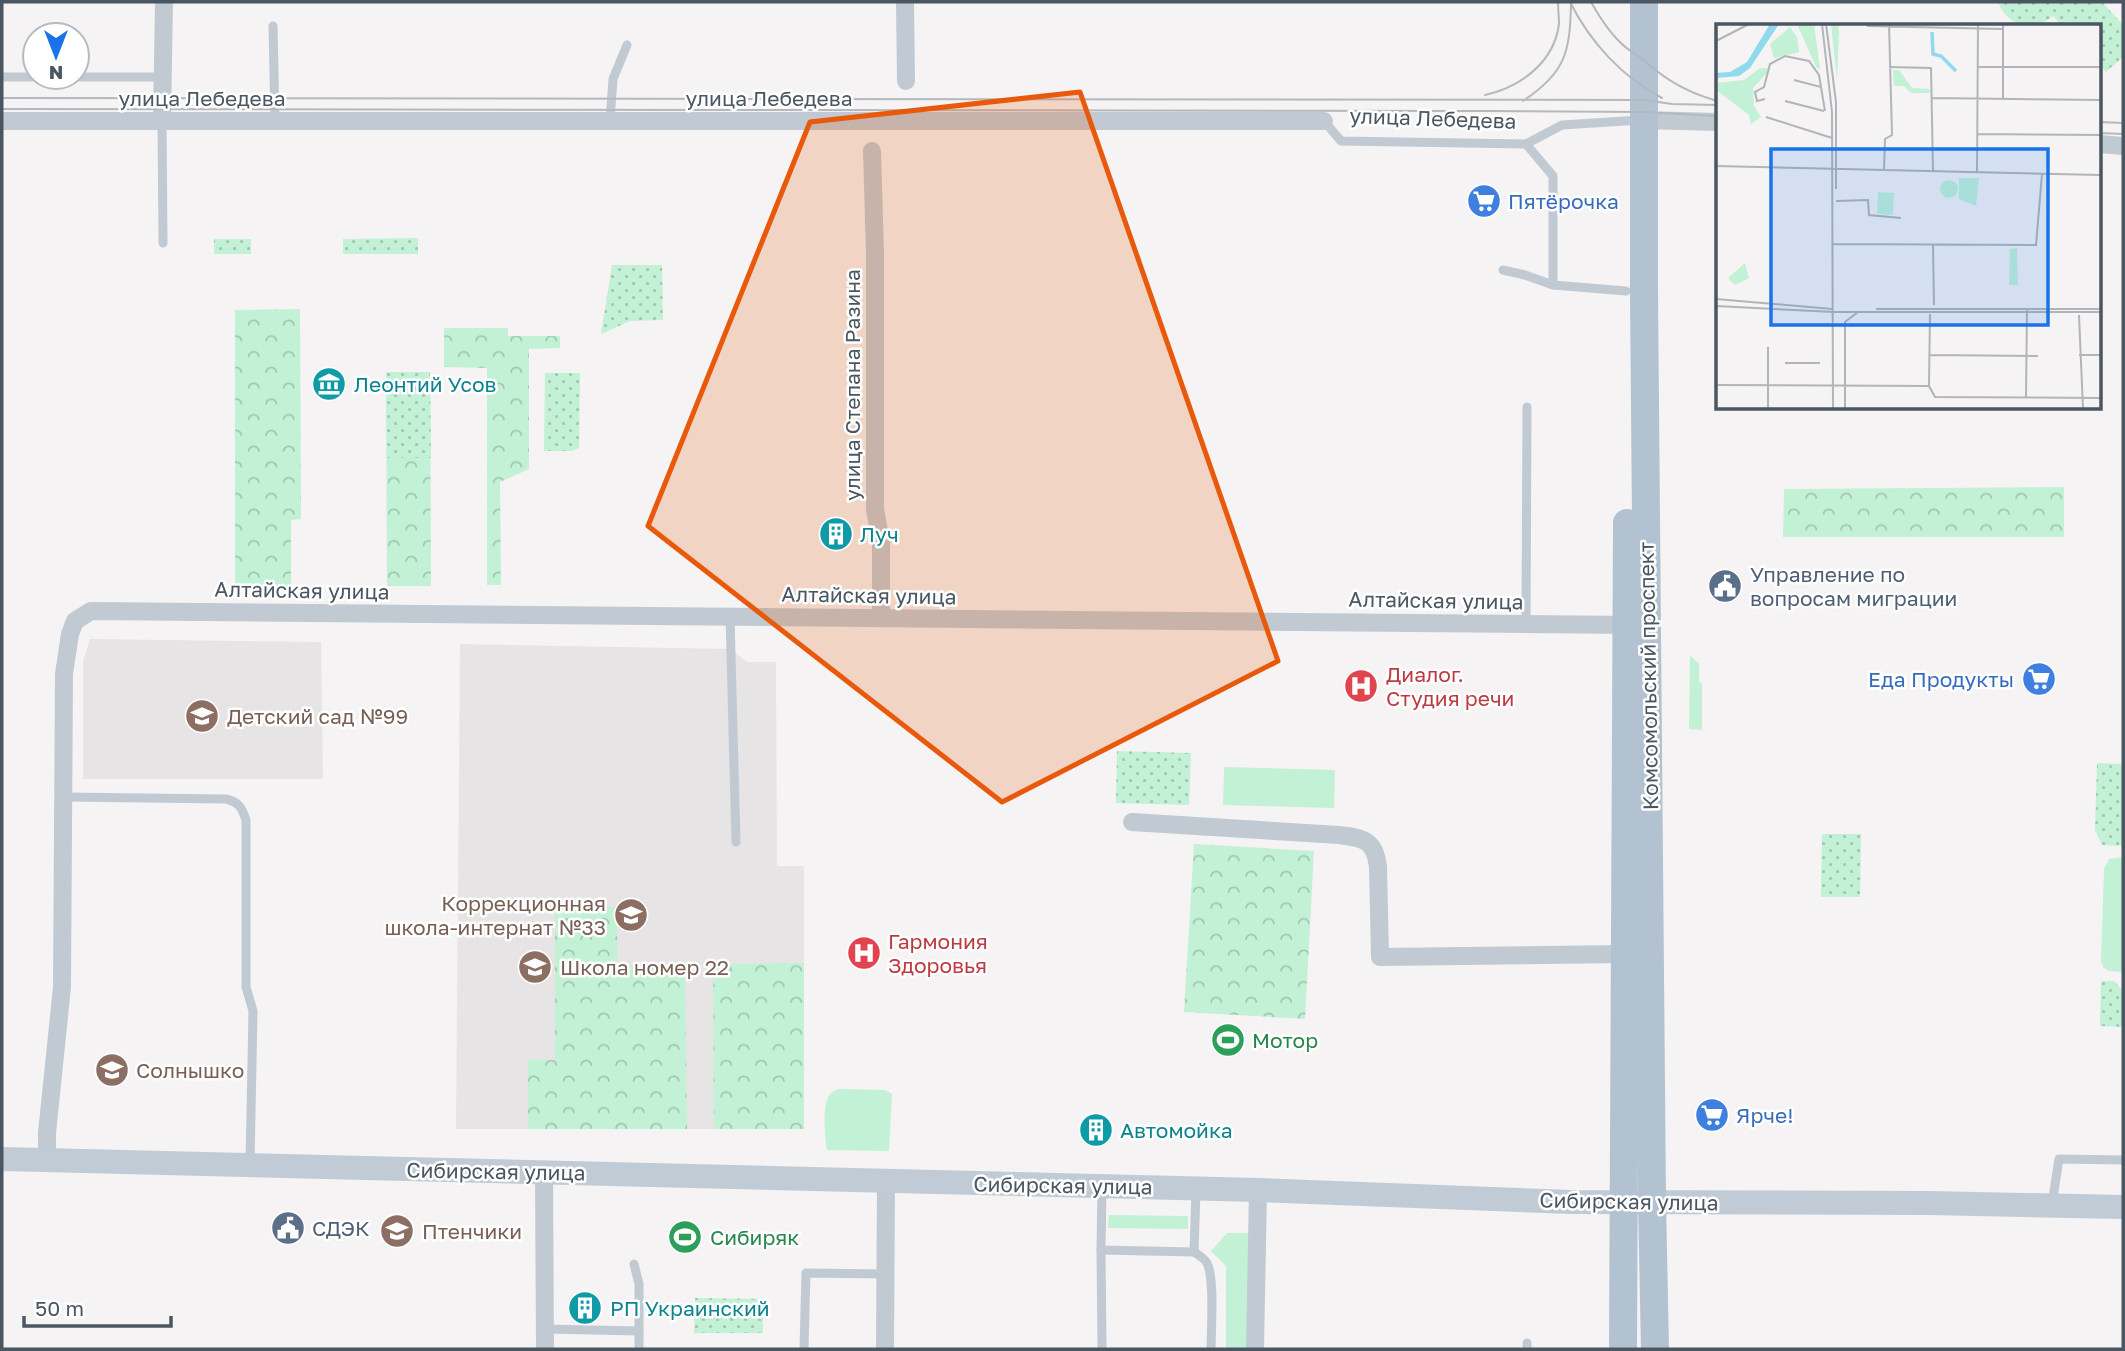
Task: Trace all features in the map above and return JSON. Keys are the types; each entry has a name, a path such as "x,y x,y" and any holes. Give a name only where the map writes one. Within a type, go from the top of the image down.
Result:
{"main road":[{"name":"Комсомольский проспект","path":"1623,1349 1624,954 1637,625 1634,121 1625,2"},
{"name":"Комсомольский проспект","path":"1644,2 1634,121 1626,290 1655,1349"},
{"name":"Сибирская улица","path":"2,1159 1196,1188 1570,1202 2123,1207"}],"street":[{"path":"162,121 164,2"},
{"path":"905,2 906,81"},
{"name":"улица Лебедева","path":"2,121 1324,121"},
{"path":"1634,121 1716,122"},
{"path":"2100,144 2123,146"},
{"name":"улица Степана Разина","path":"873,151 875,509 881,543 880,618"},
{"name":"Алтайская улица","path":"63,797 64,674 70,634 75,621 91,611 1637,625"},
{"path":"47,1160 47,1133 62,987 63,797"},
{"path":"1132,822 1339,835 1356,837 1371,844 1377,854 1380,957 1624,954"},
{"path":"544,1172 545,1349"},
{"path":"886,1180 886,1349"},
{"path":"1255,1349 1258,1190"}],"lane":[{"path":"273,26 275,121"},
{"path":"610,121 612,79 627,45"},
{"path":"2,77 162,78"},
{"path":"162,121 163,243"},
{"name":"улица Лебедева","path":"1324,121 1341,141 1526,144"},
{"path":"1553,285 1553,176 1526,144 1562,125 1634,121"},
{"path":"1503,270 1553,285 1626,290"},
{"path":"1526,625 1527,407"},
{"path":"730,617 736,842"},
{"path":"63,797 226,799 236,801 242,808 246,820 246,988 253,1011 250,1165"},
{"path":"2052,1205 2059,1159 2123,1160"},
{"path":"1101,1186 1102,1349"},
{"path":"1194,1252 1196,1188"},
{"path":"1101,1251 1194,1252 1203,1258 1208,1265 1211,1279 1211,1349"},
{"path":"634,1264 639,1284 639,1349"},
{"path":"804,1349 806,1273 886,1274"},
{"path":"545,1329 639,1331"}],"highlighted area":[{"path":"1080,92 1278,661 1002,802 648,526 810,122"}],"shaded area":[{"name":"Детский сад №99","path":"90,639 321,642 323,779 83,779 83,661"},
{"name":"Коррекционная школа-интернат №33","path":"460,644 730,649 747,662 776,662 777,866 804,866 804,1129 456,1129"}],"green space":[{"path":"1998,2 2102,2 2123,25 2123,57 2106,72 2100,65 2100,24 2060,24 2053,16 2037,24 2019,24 2002,10"},
{"path":"418,238 418,254 343,254 343,239"},
{"path":"214,239 251,239 251,254 214,254"},
{"path":"612,265 662,265 663,320 630,321 601,334"},
{"path":"300,309 301,519 291,520 291,586 235,587 235,310"},
{"path":"444,328 508,328 508,336 560,336 560,348 529,349 529,469 500,482 501,585 487,585 487,368 444,367"},
{"path":"386,372 430,372 431,586 387,586"},
{"path":"386,372 430,372 431,458 387,458"},
{"path":"545,373 580,373 579,448 571,451 544,451"},
{"path":"2064,487 2064,537 1783,537 1784,489"},
{"path":"1690,655 1699,664 1699,682 1702,683 1702,730 1689,729"},
{"path":"1117,751 1191,753 1189,805 1116,803"},
{"path":"2097,763 2123,764 2123,846 2102,845 2095,830"},
{"path":"1224,767 1335,770 1334,808 1223,805"},
{"path":"1822,834 1861,834 1860,897 1821,897"},
{"path":"1194,844 1314,851 1305,1019 1184,1012"},
{"path":"2123,857 2123,972 2109,971 2103,967 2101,960 2104,869 2109,859"},
{"path":"617,907 617,965 685,964 687,1129 528,1129 528,1060 555,1060 555,909"},
{"path":"804,963 804,1129 714,1129 713,964"},
{"path":"2101,981 2114,981 2123,991 2123,1027 2100,1026"},
{"path":"838,1089 885,1090 892,1094 889,1151 827,1150 825,1107 830,1095"},
{"path":"1109,1215 1188,1216 1188,1229 1108,1228"},
{"path":"1227,1233 1251,1233 1251,1349 1226,1349 1226,1266 1211,1251"},
{"path":"695,1298 763,1299 763,1333 694,1333"}],"tram line":[{"path":"1485,95 1511,86 1543,61 1556,38 1559,24 1558,2"},
{"path":"1570,2 1587,31 1608,57 1634,80 1662,98"},
{"path":"1591,2 1608,28 1625,47 1675,84 1714,100"},
{"path":"1523,101 1548,81 1562,60 1569,36 1571,4"},
{"path":"2,98 1644,100 1716,105"},
{"path":"2,109 1489,111 1644,112 1716,116"},
{"path":"2100,122 2123,123"},
{"path":"2100,133 2123,134"}],"place":[{"name":"Пятёрочка","path":"1484,201"},
{"name":"Леонтий Усов","path":"329,384"},
{"name":"Луч","path":"836,534"},
{"name":"Управление по вопросам миграции","path":"1725,586"},
{"name":"Еда Продукты","path":"2039,679"},
{"name":"Диалог. Студия речи","path":"1361,686"},
{"name":"Детский сад №99","path":"202,716"},
{"name":"Коррекционная школа-интернат №33","path":"631,915"},
{"name":"Гармония Здоровья","path":"864,953"},
{"name":"Школа номер 22","path":"535,967"},
{"name":"Мотор","path":"1228,1040"},
{"name":"Солнышко","path":"112,1070"},
{"name":"Ярче!","path":"1712,1115"},
{"name":"Автомойка","path":"1096,1130"},
{"name":"СДЭК","path":"288,1228"},
{"name":"Птенчики","path":"397,1231"},
{"name":"Сибиряк","path":"685,1237"},
{"name":"РП Украинский","path":"585,1308"}]}
